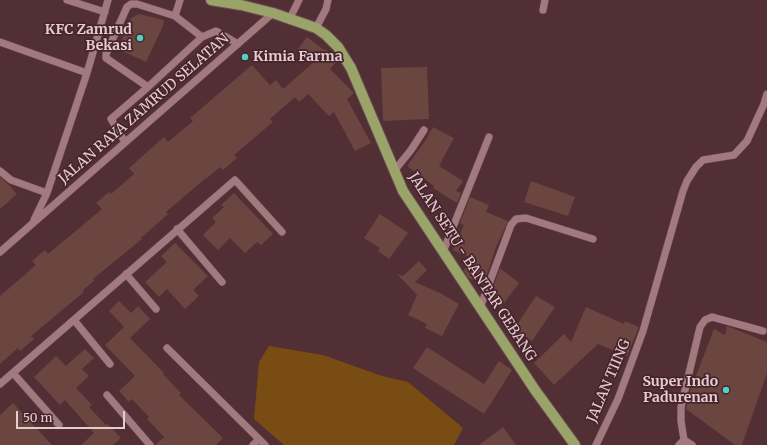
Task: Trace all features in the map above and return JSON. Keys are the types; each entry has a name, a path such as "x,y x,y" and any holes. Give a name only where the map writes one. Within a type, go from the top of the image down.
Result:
{"main road":[{"name":"JALAN SETU - BANTAR GEBANG","path":"210,0 242,3 290,18 316,28 326,35 338,48 351,68 403,191 535,390 575,445"}],"street":[{"path":"67,0 105,12"},
{"name":"JALAN RAYA ZAMRUD SELATAN","path":"32,224 47,194 87,73 108,0"},
{"path":"175,16 180,0"},
{"path":"290,18 299,0"},
{"path":"316,28 326,9 328,0"},
{"path":"543,10 546,0"},
{"path":"148,87 106,58 106,54 127,7 131,4 137,4 175,16 202,38"},
{"name":"JALAN RAYA ZAMRUD SELATAN","path":"0,252 273,13"},
{"path":"125,142 111,119 202,38 216,31 238,44"},
{"path":"0,42 87,73"},
{"name":"JALAN TIING","path":"596,445 618,399 645,326 687,181 696,167 703,160 734,155 747,141 767,94"},
{"path":"394,171 411,150 424,130"},
{"path":"443,252 489,137"},
{"path":"0,171 11,180 47,194"},
{"path":"0,384 235,180 282,232"},
{"path":"480,308 511,225 516,220 526,218 593,239"},
{"path":"177,229 222,282"},
{"path":"126,274 156,309"},
{"path":"692,445 682,443 681,407 700,327 705,320 712,317 763,331"},
{"path":"74,320 110,364"},
{"path":"167,348 265,445"},
{"path":"13,373 59,425"},
{"path":"107,395 150,445"},
{"path":"253,445 260,439"}],"shaded area":[{"path":"269,346 323,355 382,376 408,382 463,428 454,445 284,445 254,419 259,362"}],"building":[{"name":"KFC Zamrud Bekasi","path":"139,14 164,20 163,26 146,62 118,49 131,18"},
{"path":"307,37 338,60 330,69 354,93 347,99 371,143 355,151 334,112 329,116 308,94 299,102 295,97 270,119 273,122 234,155 237,158 223,170 220,167 166,212 168,214 141,238 142,239 93,279 94,281 83,290 84,292 31,336 34,339 20,351 18,348 0,364 0,296 36,265 32,261 45,250 48,254 102,209 96,203 109,192 111,194 134,174 129,168 164,137 168,142 193,121 190,118 252,65 270,85 276,80 283,89 315,61 298,49"},
{"path":"427,67 429,119 383,121 381,68"},
{"path":"433,127 454,138 439,166 463,181 456,191 461,193 457,203 433,188 434,186 407,166"},
{"path":"0,177 17,194 0,209"},
{"path":"531,181 575,197 568,216 524,202"},
{"path":"234,193 273,234 261,245 257,242 245,253 230,238 218,250 203,235 216,222 212,218 224,207 221,205"},
{"path":"470,197 489,205 486,212 508,221 496,247 484,284 468,278 464,271 469,257 453,250 464,225 460,223"},
{"path":"380,214 408,233 389,259 378,251 380,248 364,238"},
{"path":"175,243 208,276 193,290 199,296 185,309 167,289 159,297 145,282 167,262 161,256"},
{"path":"419,261 427,270 415,282 440,293 459,304 442,336 425,328 427,324 408,315 417,295 397,274 403,276"},
{"path":"500,268 519,283 501,307 489,298"},
{"path":"536,296 555,307 532,341 514,329"},
{"path":"119,301 131,313 138,306 150,319 130,338 164,373 163,374 181,393 179,395 223,438 216,445 155,445 164,437 147,419 149,417 132,399 129,402 119,391 135,376 105,345 124,327 109,311"},
{"path":"586,307 624,324 625,321 639,327 627,356 598,344 554,385 534,363 564,334 571,342"},
{"name":"Super Indo Padurenan","path":"727,326 767,342 767,373 742,445 735,445 686,409 690,391 714,329 725,335"},
{"path":"427,347 484,384 499,361 512,370 484,414 413,368"},
{"path":"85,349 94,358 82,369 89,376 76,388 92,405 89,407 121,438 113,445 81,445 94,433 65,400 60,405 34,377 56,356 66,366"},
{"path":"13,403 52,445 0,445 0,415"},
{"path":"503,427 516,445 479,445"}],"place":[{"name":"KFC Zamrud Bekasi","path":"140,38"},
{"name":"Kimia Farma","path":"245,57"},
{"name":"Super Indo Padurenan","path":"726,390"}]}
